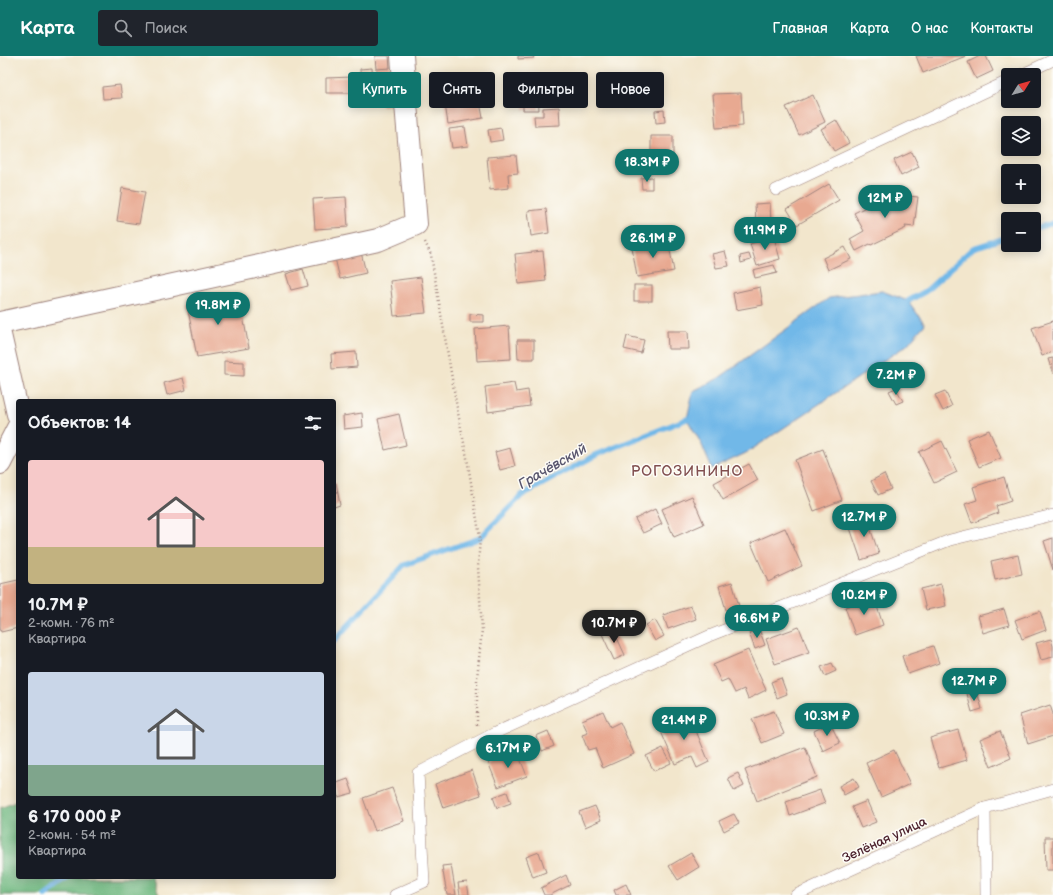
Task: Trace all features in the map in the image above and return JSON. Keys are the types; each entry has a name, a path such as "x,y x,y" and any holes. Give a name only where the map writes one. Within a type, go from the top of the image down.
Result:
{"street":[{"path":"0,323 378,240 416,224 402,56"},
{"path":"0,335 16,405"},
{"path":"0,463 16,432"}],"lane":[{"path":"1036,68 1053,60"},
{"path":"776,190 1001,84"},
{"path":"395,895 424,882 418,773 502,730 709,636 950,540 1053,515"},
{"name":"Зелёная улица","path":"796,895 985,808 1053,789"},
{"path":"985,808 986,895"}],"path":[{"path":"416,224 431,255 456,408 467,458 480,538 478,567 482,630 476,678 477,742"}],"green space":[{"path":"16,802 16,879 153,879 159,895 0,895 0,808"}],"water":[{"path":"882,291 908,301 925,324 907,345 748,452 712,469 701,443 687,419 693,391 719,378 829,298"}],"building":[{"path":"375,56 389,56 390,68 376,69"},
{"path":"518,56 533,56 534,58 518,59"},
{"path":"916,56 966,56 923,73"},
{"path":"980,56 986,56 993,71 976,79 968,62"},
{"path":"372,68 372,72 360,72 360,69"},
{"path":"348,77 348,93 326,93 326,78"},
{"path":"120,85 122,98 103,99 102,87"},
{"path":"741,93 743,126 716,128 713,94"},
{"path":"813,95 825,122 799,135 786,107"},
{"path":"446,108 481,108 483,118 448,124"},
{"path":"523,108 539,108 539,110 523,110"},
{"path":"543,108 559,108 560,125 535,126 534,116 543,116"},
{"path":"664,110 665,122 656,123 655,111"},
{"path":"836,120 849,143 834,151 821,129"},
{"path":"465,127 468,146 452,148 449,129"},
{"path":"501,128 503,140 490,142 488,130"},
{"path":"651,136 673,136 673,159 651,160"},
{"path":"912,152 919,167 901,176 894,160"},
{"path":"516,155 518,173 508,174 509,188 490,190 487,157"},
{"path":"652,177 652,189 642,189 641,178"},
{"path":"829,184 839,200 797,225 787,209"},
{"path":"122,188 145,192 139,224 117,221"},
{"path":"889,194 918,197 914,227 905,226 906,228 856,251 850,239 864,231 854,213 888,196"},
{"path":"346,197 348,227 315,229 313,199"},
{"path":"770,203 771,223 756,224 755,204"},
{"path":"546,209 549,233 531,236 528,211"},
{"path":"774,237 780,259 757,266 750,244"},
{"path":"668,241 674,271 637,277 632,247"},
{"path":"845,247 851,259 828,270 823,258"},
{"path":"360,248 366,273 340,279 334,254"},
{"path":"543,251 546,281 518,284 515,254"},
{"path":"725,251 729,266 716,268 712,254"},
{"path":"749,254 751,260 741,263 740,256"},
{"path":"774,265 777,273 755,278 753,270"},
{"path":"303,269 308,286 291,290 286,274"},
{"path":"421,277 426,313 394,316 390,281"},
{"path":"634,285 652,285 652,301 634,301"},
{"path":"760,287 763,305 736,310 733,293"},
{"path":"239,295 249,348 197,357 187,305"},
{"path":"470,314 484,315 484,322 470,322"},
{"path":"1053,321 1053,352 1042,356 1032,328"},
{"path":"509,326 511,359 477,361 475,329"},
{"path":"667,331 688,331 689,349 668,349"},
{"path":"627,336 644,340 641,353 624,349"},
{"path":"517,340 534,340 534,359 518,359"},
{"path":"356,352 357,367 332,369 331,354"},
{"path":"1053,358 1053,374 1048,359"},
{"path":"224,361 244,362 244,376 224,375"},
{"path":"183,378 186,390 167,395 164,383"},
{"path":"514,383 516,392 528,390 530,406 488,412 485,387"},
{"path":"896,388 903,401 896,404 889,391"},
{"path":"945,391 952,406 943,411 935,395"},
{"path":"362,413 363,427 344,429 343,416"},
{"path":"399,414 406,445 385,450 378,419"},
{"path":"989,430 1001,458 979,467 967,439"},
{"path":"942,441 957,472 934,483 919,452"},
{"path":"510,448 515,466 500,470 495,452"},
{"path":"823,449 842,500 814,511 795,460"},
{"path":"749,464 758,480 723,500 714,483"},
{"path":"884,474 891,489 878,495 871,481"},
{"path":"1004,477 1011,501 996,506 998,513 972,523 965,504 977,500 973,487"},
{"path":"336,483 340,505 336,506"},
{"path":"692,496 704,524 674,537 662,509"},
{"path":"655,509 662,524 643,533 635,519"},
{"path":"866,516 879,554 861,560 848,522"},
{"path":"785,528 802,566 768,582 751,543"},
{"path":"1053,538 1053,570 1044,541"},
{"path":"1018,555 1022,574 995,580 991,561"},
{"path":"16,580 16,628 1,632 0,626 0,584"},
{"path":"732,582 739,606 726,610 719,586"},
{"path":"941,584 946,606 926,610 921,589"},
{"path":"874,597 883,625 855,635 845,607"},
{"path":"691,606 696,619 668,629 663,615"},
{"path":"1004,609 1009,625 983,633 978,616"},
{"path":"1040,611 1046,630 1022,639 1015,620"},
{"path":"655,620 664,636 655,641 646,625"},
{"path":"799,627 809,652 775,664 766,639"},
{"path":"613,629 625,655 614,660 602,634"},
{"path":"759,629 765,645 755,649 749,633"},
{"path":"1051,639 1053,646 1053,657 1041,660 1036,643"},
{"path":"933,646 939,663 908,674 902,656"},
{"path":"748,650 766,690 748,699 744,689 735,693 728,679 721,682 713,665"},
{"path":"832,663 836,671 825,676 821,667"},
{"path":"781,678 787,694 777,698 771,682"},
{"path":"977,691 982,709 972,712 967,694"},
{"path":"1050,705 1053,714 1053,736 1028,744 1020,715"},
{"path":"603,711 610,727 620,722 634,754 603,768 595,748 588,750 582,735 588,733 582,720"},
{"path":"774,711 784,734 762,743 752,719"},
{"path":"689,714 709,762 697,768 692,757 675,764 659,727"},
{"path":"830,723 840,743 823,751 814,731"},
{"path":"958,730 967,760 939,768 930,738"},
{"path":"548,731 554,746 542,751 536,736"},
{"path":"1000,731 1011,758 991,767 980,739"},
{"path":"805,747 817,777 757,801 745,770"},
{"path":"663,748 671,763 654,771 646,756"},
{"path":"894,750 910,784 881,797 866,763"},
{"path":"517,751 527,776 498,787 488,762"},
{"path":"472,770 481,795 443,808 435,784"},
{"path":"738,773 744,786 734,791 728,778"},
{"path":"854,778 859,787 844,795 839,786"},
{"path":"348,779 353,793 338,797 336,783"},
{"path":"392,788 404,821 375,831 363,798"},
{"path":"820,790 825,803 790,816 786,802"},
{"path":"507,792 511,803 497,808 493,797"},
{"path":"867,801 876,822 861,828 852,807"},
{"path":"595,806 601,820 585,827 579,812"},
{"path":"734,814 739,823 724,831 719,821"},
{"path":"1045,837 1053,837 1053,870 1046,870"},
{"path":"539,852 546,872 533,877 526,857"},
{"path":"691,853 699,867 678,880 669,866"},
{"path":"451,865 456,895 447,895 442,866"},
{"path":"566,875 570,885 550,895 544,895 541,888"},
{"path":"467,882 469,895 460,895 458,883"},
{"path":"626,884 631,895 616,895 614,890"}],"waterway":[{"path":"1041,227 1053,223"},
{"path":"908,301 926,291 973,248 1001,239"},
{"name":"Грачёвский","path":"336,639 404,565 480,538 522,495 598,454 687,419"},
{"name":"Грачёвский","path":"45,895 67,879"}],"district":[{"name":"РОГОЗИНИНО","path":"687,471"}]}
